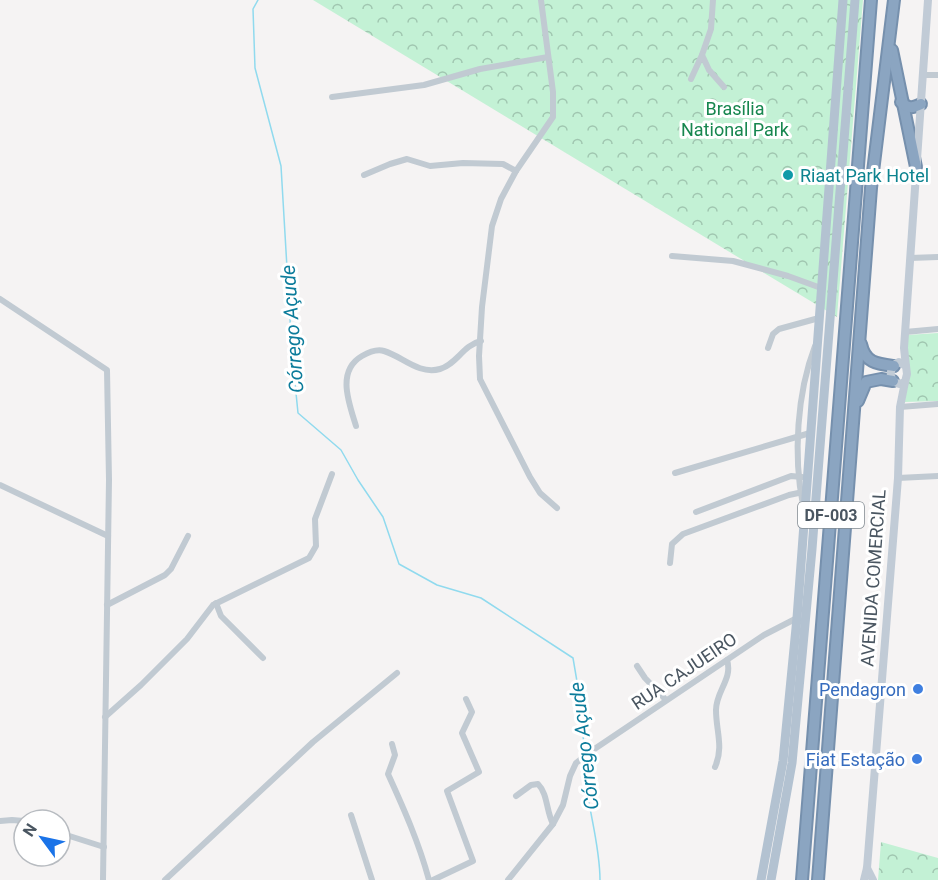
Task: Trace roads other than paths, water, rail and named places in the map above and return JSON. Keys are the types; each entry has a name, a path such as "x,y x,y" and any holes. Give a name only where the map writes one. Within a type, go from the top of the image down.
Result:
{"highway":[{"name":"DF-003","path":"802,880 871,0"},
{"name":"DF-003","path":"818,880 871,188 894,0"},
{"path":"890,39 916,167"},
{"path":"902,102 909,108 921,104"},
{"path":"859,150 867,156 876,152"},
{"path":"859,339 863,353 870,362 878,365 895,365"},
{"path":"853,413 866,382 881,379 894,382"}],"main road":[{"path":"761,880 783,762 797,618 804,513 803,477 810,433 843,0"},
{"path":"771,880 792,763 811,560 855,0"},
{"path":"777,847 778,880"}],"street":[{"path":"541,0 553,117 516,171 501,199 492,226 479,370 483,387 530,477 540,493 557,508"},
{"path":"691,79 711,29 713,0"},
{"path":"904,348 890,374 894,382 903,384 908,374 904,348 928,0"},
{"path":"702,55 709,70 724,87"},
{"path":"332,98 424,85 480,69 548,57"},
{"path":"923,75 938,75"},
{"path":"364,175 407,159 430,166 463,163 503,164 516,171"},
{"path":"672,256 733,261 821,288"},
{"path":"910,258 938,257"},
{"path":"0,299 107,370 108,537 103,880"},
{"path":"768,348 773,334 779,330 819,318"},
{"path":"905,332 938,329"},
{"path":"696,512 791,476 803,477 798,435 806,370 817,340"},
{"path":"356,426 346,390 349,368 361,356 378,350 388,352 419,368 438,370 450,364 467,347 481,341"},
{"path":"895,365 899,362 906,366"},
{"name":"AVENIDA COMERCIAL","path":"864,880 867,868 898,478 901,402 906,381"},
{"name":"AVENIDA COMERCIAL","path":"894,382 901,402"},
{"path":"901,402 938,404"},
{"path":"675,473 810,433"},
{"path":"105,717 187,639 207,610 216,603 309,558 316,546 315,519 332,474"},
{"path":"898,478 938,476"},
{"path":"0,485 108,537"},
{"path":"670,562 672,544 683,534 803,492"},
{"path":"107,605 165,575 171,569 188,536"},
{"path":"216,603 221,616 263,658"},
{"name":"RUA CAJUEIRO","path":"553,824 563,805 570,776 576,763 777,627 797,618"},
{"path":"715,767 721,752 716,708 719,695 728,679 730,668 727,660"},
{"path":"637,666 666,700"},
{"path":"165,880 313,742 397,674"},
{"path":"392,744 395,755 388,774 403,804 431,880 473,861 447,791 479,772 462,733 472,715 466,699"},
{"path":"508,880 553,824 548,815 543,790 538,784 531,785 516,796"},
{"path":"351,815 372,880"},
{"path":"72,837 104,847"},
{"path":"867,868 873,880"}],"waterway":[{"name":"Córrego Açude","path":"258,0 253,9 255,68 281,166 292,353 298,413 341,450 383,517 399,564 437,585 481,598 573,658 582,711 584,753"},
{"name":"Córrego Açude","path":"584,761 598,850 600,880"}],"place":[{"name":"Riaat Park Hotel","path":"788,175"},
{"name":"Pendagron","path":"918,689"},
{"name":"Fiat Estação","path":"917,759"}],"park label":[{"name":"Brasília National Park","path":"735,118"}]}
